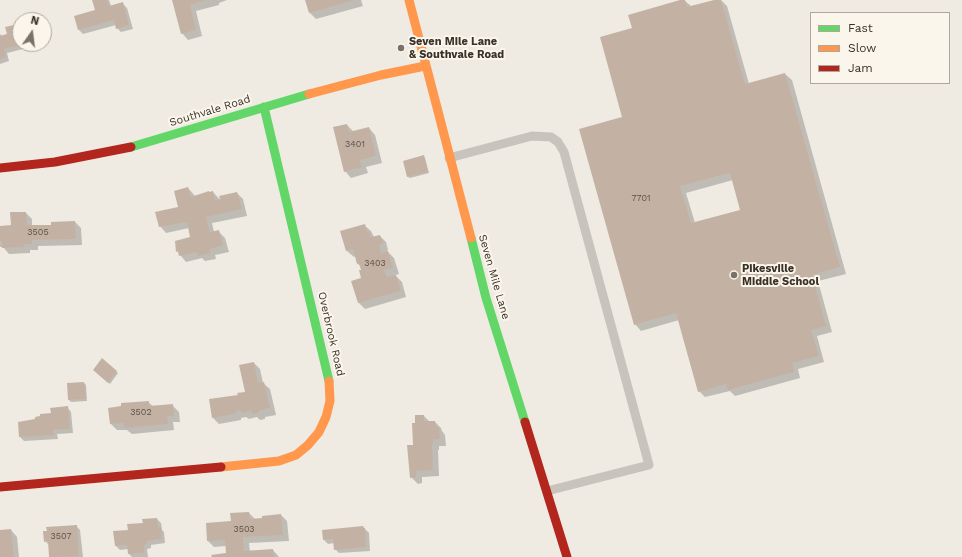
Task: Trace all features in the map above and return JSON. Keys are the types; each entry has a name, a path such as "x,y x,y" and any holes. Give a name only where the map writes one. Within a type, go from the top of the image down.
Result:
{"street":[{"name":"Seven Mile Lane","path":"409,0 486,298 567,557"},
{"name":"Southvale Road","path":"0,168 54,162 122,150 264,107 381,75 425,66"},
{"name":"Overbrook Road","path":"0,487 279,461 296,455 308,445 319,432 326,416 330,401 330,384 264,107"}],"lane":[{"path":"449,158 532,136 551,137 558,142 564,152 650,465 547,491"}],"building":[{"path":"92,0 107,0 109,6 123,2 129,25 116,29 114,20 78,30 74,16 95,10"},
{"path":"172,0 206,0 190,5 196,30 181,34"},
{"path":"305,0 354,0 309,13"},
{"path":"680,0 685,0 687,7 714,0 721,0 745,84 785,73 840,267 812,275 826,326 811,330 819,356 792,363 794,372 728,390 726,384 698,392 676,313 634,325 579,129 622,117 600,37 632,28 628,15","holes":["730,173 740,210 691,223 680,186"]},
{"path":"12,25 12,47 4,49 6,57 0,59 0,36 7,34 5,27"},
{"path":"347,124 349,132 369,127 376,156 360,160 362,167 344,172 333,127"},
{"path":"424,155 428,172 407,177 403,161"},
{"path":"188,187 191,197 213,191 215,200 220,199 219,196 237,192 242,209 206,217 210,232 219,230 223,245 210,249 210,253 198,256 197,252 179,256 178,251 176,252 175,241 190,237 187,222 159,227 155,212 178,207 174,191"},
{"path":"10,212 26,212 27,225 51,225 51,222 75,221 76,239 32,240 32,244 24,244 24,247 2,248 2,241 0,241 0,226 11,225"},
{"path":"365,224 367,232 369,231 371,237 380,235 383,244 379,245 381,253 388,251 393,268 384,270 387,277 396,275 401,291 358,303 351,281 361,278 359,270 361,270 359,263 357,264 353,249 346,251 340,231"},
{"path":"102,358 117,371 108,383 93,370"},
{"path":"254,362 258,383 264,382 270,408 259,411 259,413 252,414 251,411 241,413 241,410 235,412 235,414 212,418 209,399 238,395 237,393 245,392 239,365"},
{"path":"84,382 86,399 68,400 67,383"},
{"path":"149,401 149,406 173,404 174,416 167,416 168,424 124,428 124,423 110,424 108,408 121,406 121,403"},
{"path":"68,406 70,429 53,430 54,435 19,437 18,422 35,419 35,417 40,416 40,414 51,413 50,408"},
{"path":"415,415 424,415 424,421 435,421 436,427 439,427 440,439 433,440 432,444 433,470 416,471 416,477 410,478 407,445 413,445 412,423 415,423"},
{"path":"249,512 250,519 281,514 283,535 243,537 244,551 273,549 274,557 212,557 211,555 226,553 225,540 207,541 206,523 231,521 230,513"},
{"path":"157,518 158,527 161,527 162,539 147,541 147,544 144,545 144,553 128,554 127,545 115,546 113,531 128,530 127,524 143,523 142,519"},
{"path":"77,525 79,556 49,557 48,541 44,542 43,531 47,531 46,527"},
{"path":"363,526 365,528 366,547 334,550 333,539 323,540 322,530"},
{"path":"11,529 14,557 0,557 0,530"}],"traffic: fast":[{"path":"131,147 309,94"},
{"path":"264,107 329,381"},
{"path":"471,238 486,298 525,422"}],"traffic: slow":[{"path":"409,0 471,238"},
{"path":"309,94 381,75 425,66"},
{"path":"221,467 279,461 296,455 308,445 319,432 326,417 330,401 329,381"}],"traffic: jam":[{"path":"0,168 55,162 131,147"},
{"path":"525,422 567,557"},
{"path":"0,487 221,467"}],"place":[{"name":"Seven Mile Lane & Southvale Road","path":"401,48"},
{"name":"Pikesville Middle School","path":"734,275"}]}
